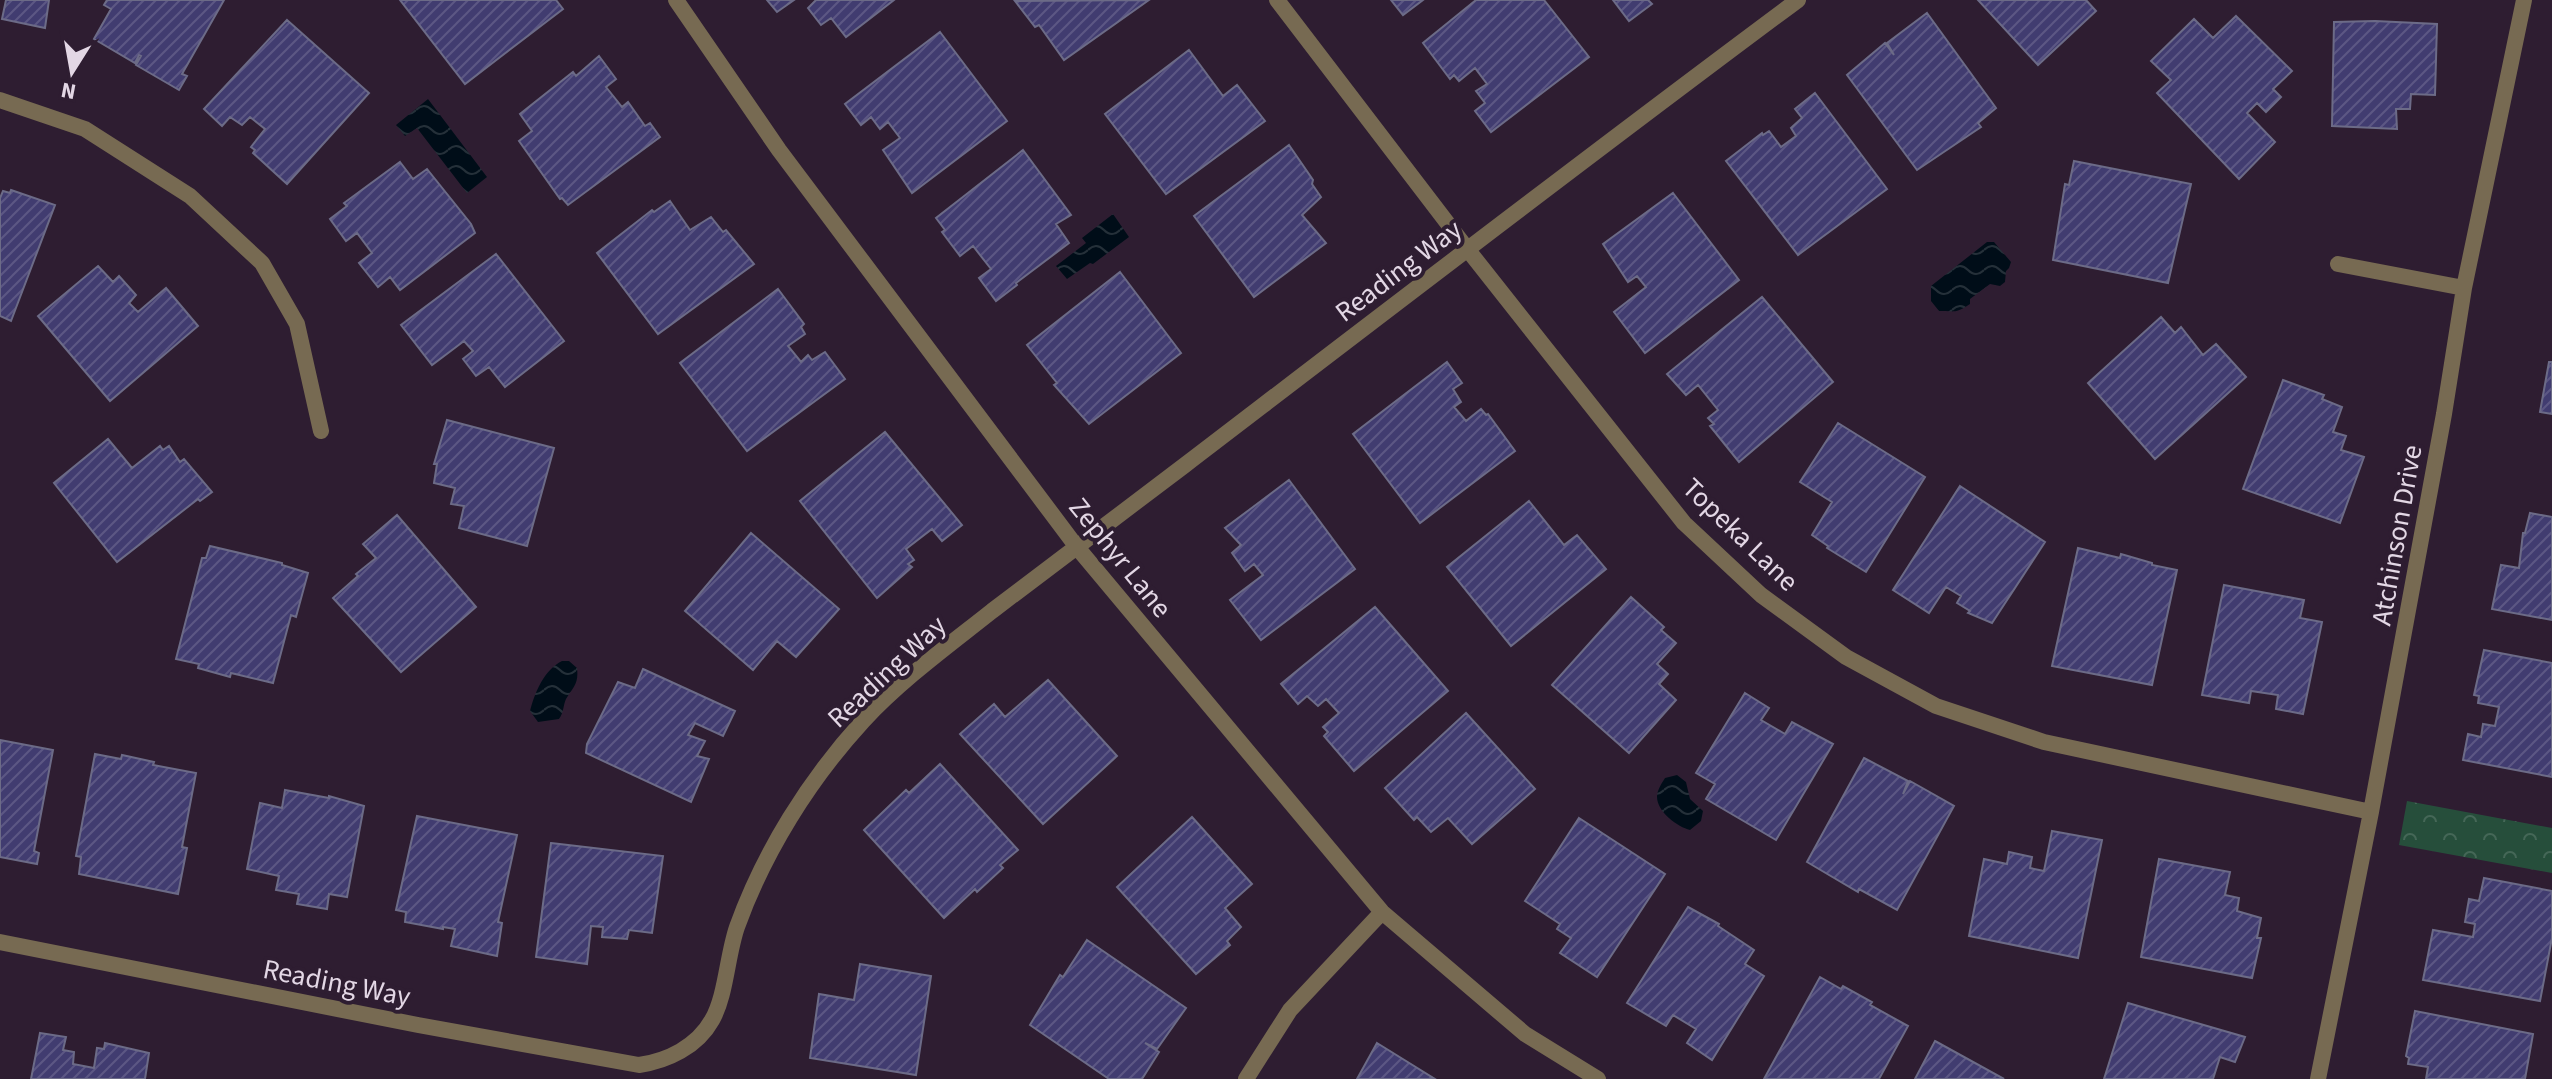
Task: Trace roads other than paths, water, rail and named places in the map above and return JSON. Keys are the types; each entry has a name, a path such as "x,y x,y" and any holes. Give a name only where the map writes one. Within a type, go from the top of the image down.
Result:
{"street":[{"name":"Zephyr Lane","path":"676,0 779,150 1076,546 1382,912 1525,1034 1598,1079"},
{"name":"Topeka Lane","path":"1277,0 1468,250 1684,523 1761,595 1846,657 1936,706 2044,742 2371,812"},
{"name":"Reading Way","path":"0,942 639,1065 660,1062 680,1052 699,1037 712,1021 747,899 802,797 854,732 891,694 934,656 1076,546 1798,0"},
{"name":"Atchinson Drive","path":"2318,1079 2371,812 2464,288 2524,0"},
{"path":"0,100 85,129 190,196 262,263 297,324 321,431"},
{"path":"2338,264 2464,288"},
{"path":"1246,1079 1290,1010 1382,912"}],"water":[{"path":"428,99 487,177 467,193 417,128 405,136 396,125"},
{"path":"1113,214 1129,237 1067,279 1056,266 1086,243 1082,238"},
{"path":"1987,242 1994,242 2011,262 2005,282 2000,286 1990,284 1961,309 1939,311 1931,301 1931,286"},
{"path":"562,661 569,661 577,668 576,682 559,719 538,722 530,711 535,696 545,676"},
{"path":"1677,775 1686,782 1690,799 1703,811 1701,821 1690,830 1669,818 1658,803 1658,792 1665,778"}]}
